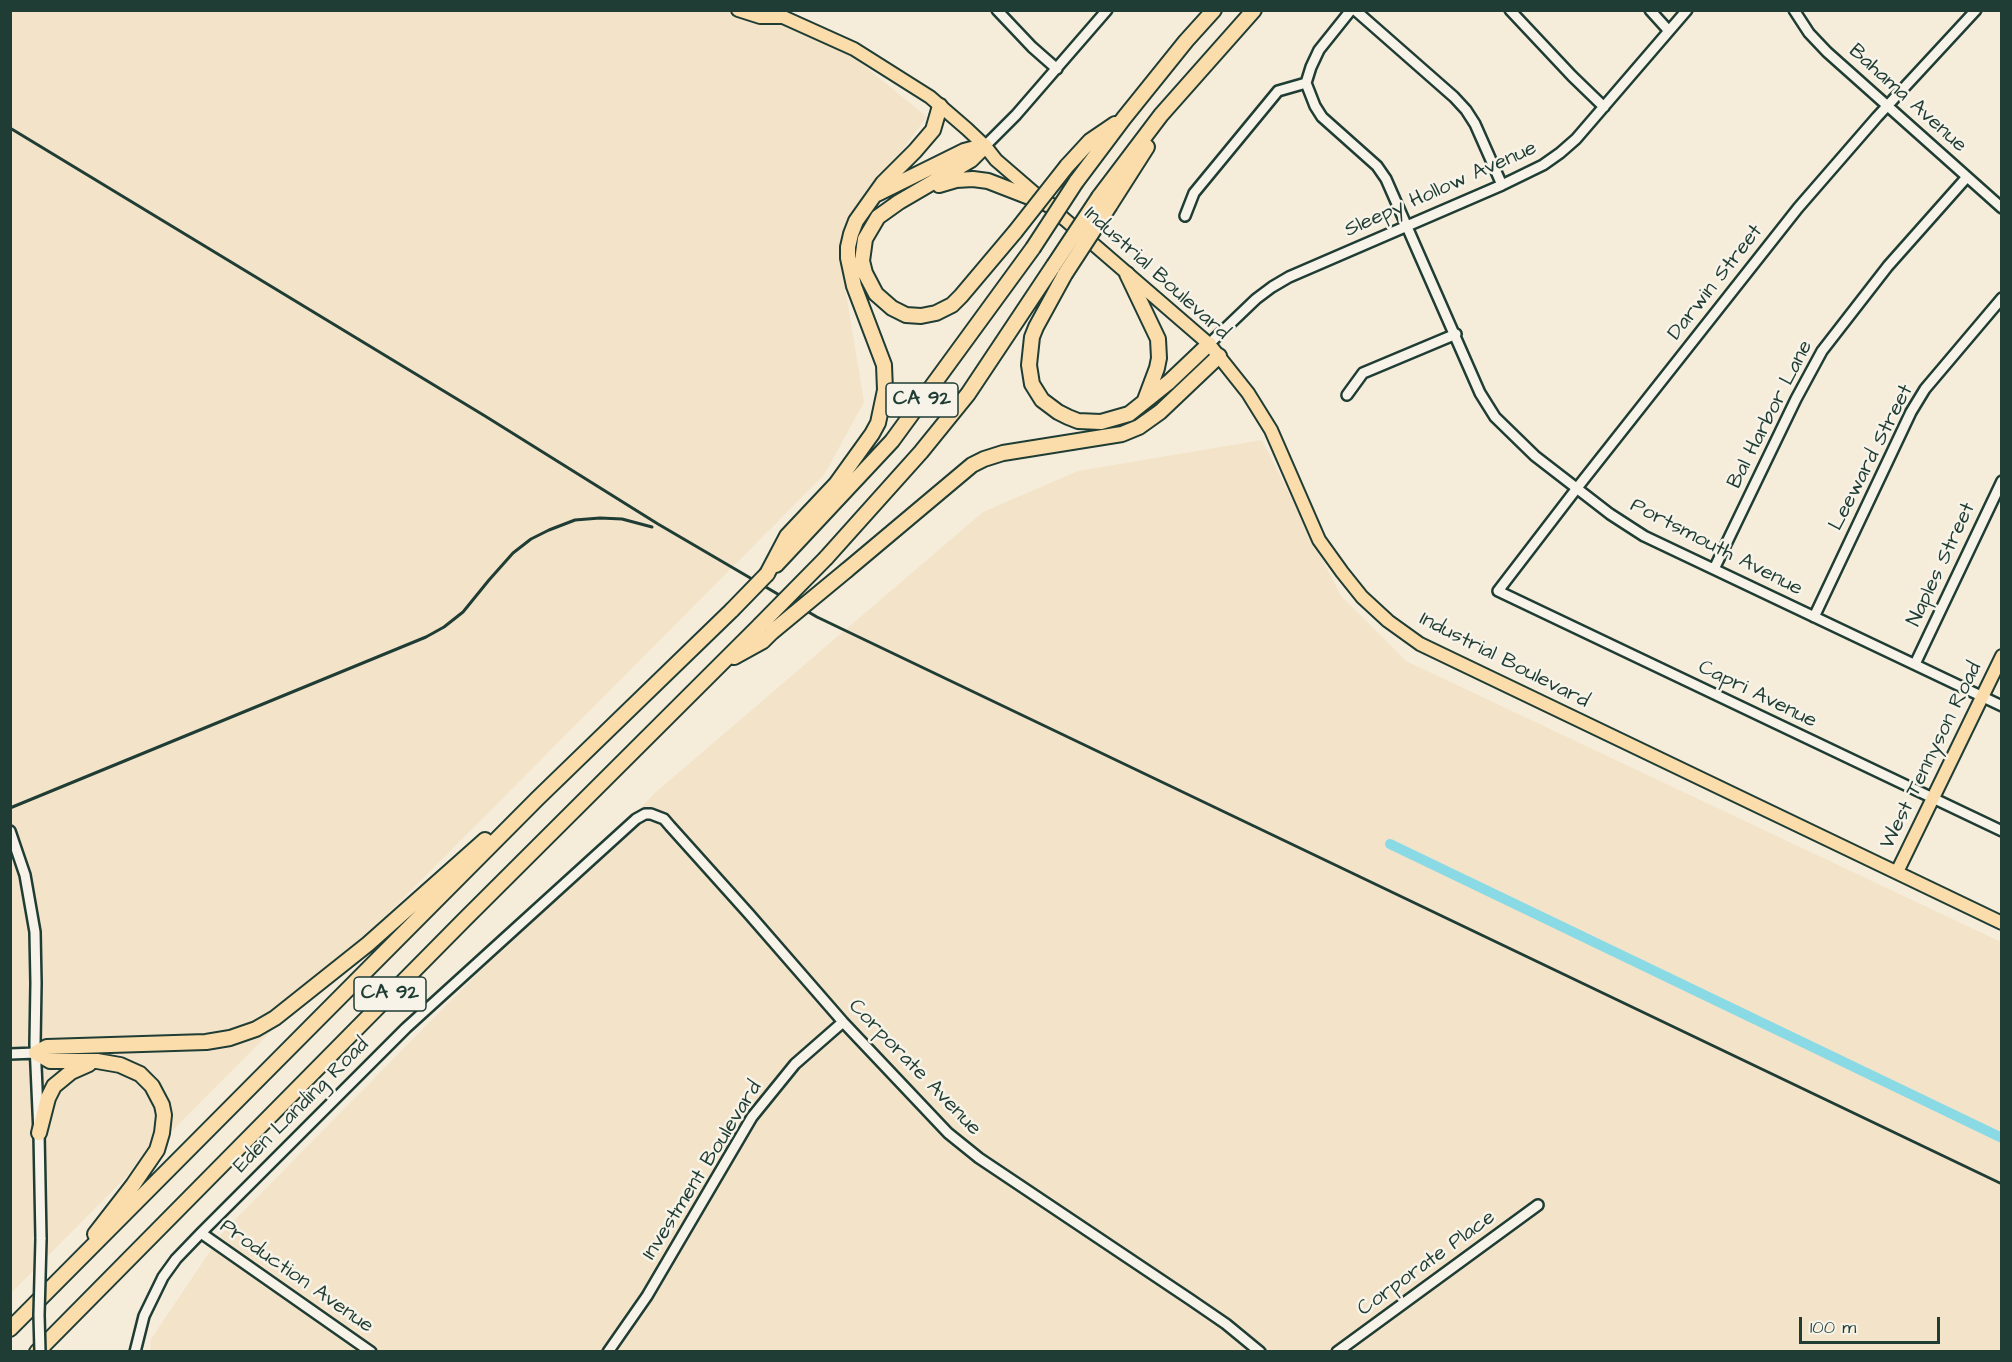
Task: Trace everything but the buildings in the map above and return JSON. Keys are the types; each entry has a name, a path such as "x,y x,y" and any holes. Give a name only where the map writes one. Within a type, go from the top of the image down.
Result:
{"highway":[{"name":"CA 92","path":"10,1329 538,798 732,610 767,574 793,539 892,441 1033,248 1076,182 1124,118 1214,10"},
{"name":"CA 92","path":"39,1352 473,910 720,665 766,628 921,452 968,394 1060,269 1161,115 1254,10"},
{"path":"793,539 872,434 881,413 885,390 884,365 854,286 848,258 850,234 856,221 883,183 933,130 940,106"},
{"path":"985,146 971,160 878,217 870,228 863,250 862,261 865,273 876,294 892,308 906,315 921,316 936,313 952,305 1015,232 1067,166 1090,141 1124,118"},
{"path":"877,194 964,152 985,146"},
{"path":"920,190 956,180 973,179 988,181 1050,205"},
{"path":"1060,269 1032,337 1029,364 1032,384 1042,399 1058,412 1078,421 1090,422 1112,420 1129,414 1143,405 1209,344"},
{"path":"1127,274 1158,339 1157,368 1143,405"},
{"path":"766,628 847,570 972,465 1003,453 1122,434 1139,427 1160,412 1218,356"},
{"path":"36,1053 47,1047 206,1042 230,1038 256,1029 275,1018 358,951 510,816 538,798"},
{"path":"36,1053 50,1061 97,1061 120,1065 140,1074 152,1086 162,1105 164,1115 157,1150 133,1185 57,1283"},
{"path":"39,1133 48,1098 54,1086 71,1072 97,1061"}],"main road":[{"name":"Industrial Boulevard","path":"738,10 760,17 780,14 860,52 940,106 985,146 996,160 1209,344 1248,393 1270,430 1319,540 1362,597 1388,621 1420,644 1449,660 2001,923"},
{"name":"West Tennyson Road","path":"1897,872 2001,656"}],"street":[{"path":"997,10 1032,47 1057,69"},
{"path":"985,146 1016,116 1107,10"},
{"path":"1185,216 1194,193 1278,91 1306,83 1319,50 1353,10 1466,110 1475,124 1502,185"},
{"path":"1510,10 1604,107"},
{"path":"1650,10 1669,31"},
{"name":"Sleepy Hollow Avenue","path":"1209,344 1272,286 1543,165 1576,139 1687,10"},
{"name":"Bahama Avenue","path":"1794,10 1809,33 1827,52 2001,208"},
{"name":"Darwin Street","path":"1498,591 1798,208 1887,106 1976,10"},
{"name":"Portsmouth Avenue","path":"1306,83 1322,117 1377,166 1386,179 1480,393 1495,417 1535,456 1610,514 1644,536 2001,706"},
{"name":"Bal Harbor Lane","path":"1714,569 1808,374 1822,351 1887,266 1967,177"},
{"name":"Leeward Street","path":"1814,616 1925,389 2001,298"},
{"path":"1347,395 1363,373 1456,334"},
{"name":"Naples Street","path":"1915,664 2001,481"},
{"name":"Capri Avenue","path":"1498,591 2001,831"},
{"name":"Eden Landing Road","path":"135,1352 144,1316 163,1277 176,1259 406,1028 629,825 645,814 651,814 664,819 670,826"},
{"name":"Corporate Avenue","path":"670,826 843,1022 948,1133 979,1158 1191,1299 1260,1352"},
{"path":"10,831 25,875 34,932 41,1239 39,1352"},
{"name":"Investment Boulevard","path":"608,1352 647,1296 752,1117 795,1064 843,1022"},
{"path":"10,1054 36,1053"},
{"name":"Corporate Place","path":"1337,1352 1538,1205"},
{"name":"Production Avenue","path":"201,1233 371,1352"}],"shaded area":[{"path":"768,10 812,23 927,117 852,217 842,269 864,402 824,475 11,1293 11,11"},
{"path":"1262,440 1341,596 1406,661 2001,942 2001,1351 150,1352 151,1339 223,1232 656,792 983,512 1078,471"}],"waterway":[{"path":"1390,844 2002,1138"}],"railway":[{"path":"10,128 485,416 658,524 817,617 2002,1184"},
{"path":"10,808 426,637 463,612 513,553 531,539 549,530 575,520 600,518 622,519 652,527"}]}
